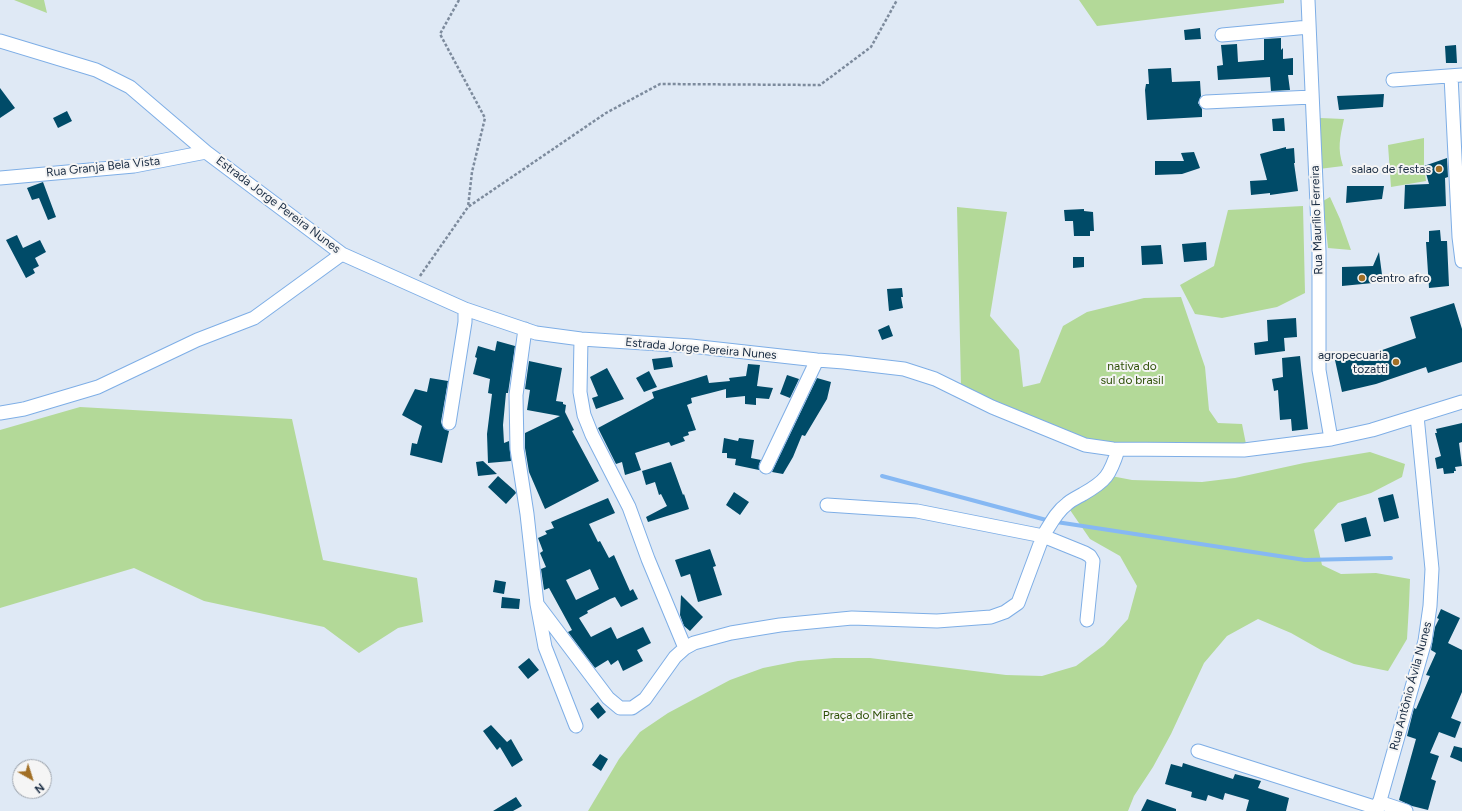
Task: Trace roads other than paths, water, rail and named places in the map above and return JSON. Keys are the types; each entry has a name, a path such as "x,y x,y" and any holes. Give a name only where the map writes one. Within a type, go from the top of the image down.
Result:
{"street":[{"name":"Rua Maurílio Ferreira","path":"1308,0 1319,251 1319,370 1331,439"},
{"path":"1222,35 1309,27"},
{"name":"Estrada Jorge Pereira Nunes","path":"0,41 96,70 130,87 206,152 342,254 465,309 536,333 581,339 691,346 904,369 935,379 992,407 1085,445 1118,450 1244,450 1331,439 1372,430 1462,402"},
{"path":"1393,80 1457,75 1458,237 1462,261"},
{"path":"1206,102 1312,97"},
{"name":"Rua Granja Bela Vista","path":"0,178 134,166 206,152"},
{"path":"0,413 24,409 98,387 197,340 254,318 342,254"},
{"path":"449,423 465,322 465,309"},
{"path":"525,329 516,395 517,449 527,514 537,604 545,647 576,726"},
{"path":"581,339 580,392 584,415 592,435 629,507 648,559 685,648"},
{"path":"766,467 816,360"},
{"name":"Rua Antônio Ávila Nunes","path":"1378,807 1424,641 1430,606 1432,569 1418,416"},
{"path":"537,604 608,698 620,708 632,708 645,699 675,657 685,648 694,643 731,633 780,625 852,618 937,621 991,617 1005,612 1018,603 1043,536 1056,514 1067,503 1098,486 1112,467 1118,450"},
{"path":"827,505 917,511 1043,536 1086,553 1093,561 1087,620"},
{"path":"1198,750 1378,807 1406,811"}],"waterway":[{"path":"882,476 1050,521 1305,560 1391,558"}],"place":[{"name":"salao de festas","path":"1439,169"},
{"name":"centro afro","path":"1362,278"},
{"name":"agropecuaria tozatti","path":"1396,362"}],"park label":[{"name":"nativa do sul do brasil","path":"1132,373"},
{"name":"Praça do Mirante","path":"868,715"}]}
